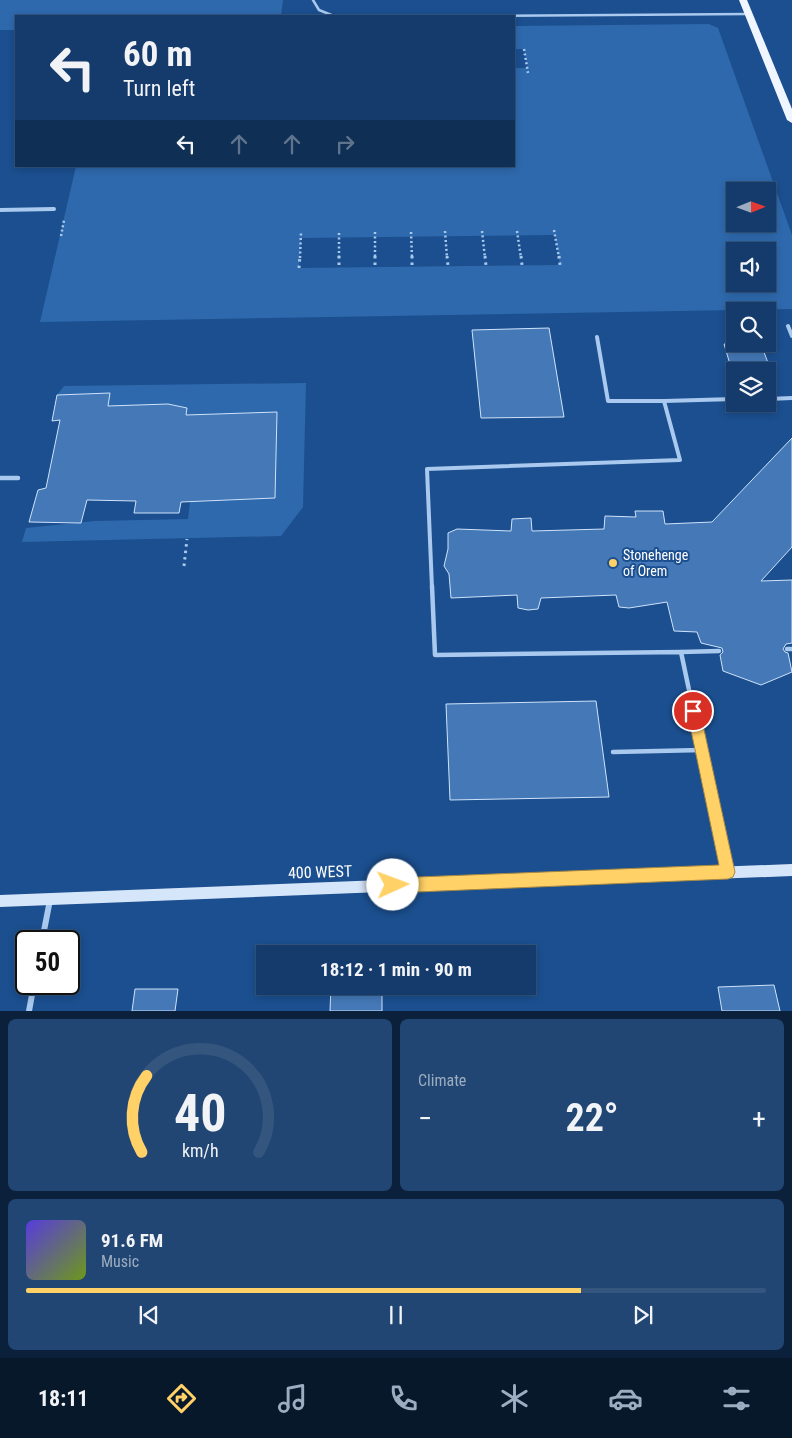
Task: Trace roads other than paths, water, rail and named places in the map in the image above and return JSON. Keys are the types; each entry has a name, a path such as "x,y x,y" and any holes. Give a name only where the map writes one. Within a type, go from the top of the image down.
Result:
{"main road":[{"path":"743,0 792,120"},
{"name":"400 WEST","path":"0,900 792,870"}],"street":[{"path":"0,210 54,209"},
{"path":"0,478 18,478"},
{"path":"44,930 50,899"},
{"path":"29,1010 32,995"}],"lane":[{"path":"312,0 319,10 332,15"},
{"path":"515,16 748,14"},
{"path":"788,326 792,336"},
{"path":"597,338 608,400 726,399"},
{"path":"776,398 792,398"},
{"path":"664,401 680,460 427,469 435,654 719,651"},
{"path":"681,652 728,872"},
{"path":"613,752 702,750"}],"place":[{"name":"Stonehenge of Orem","path":"613,563"}]}
